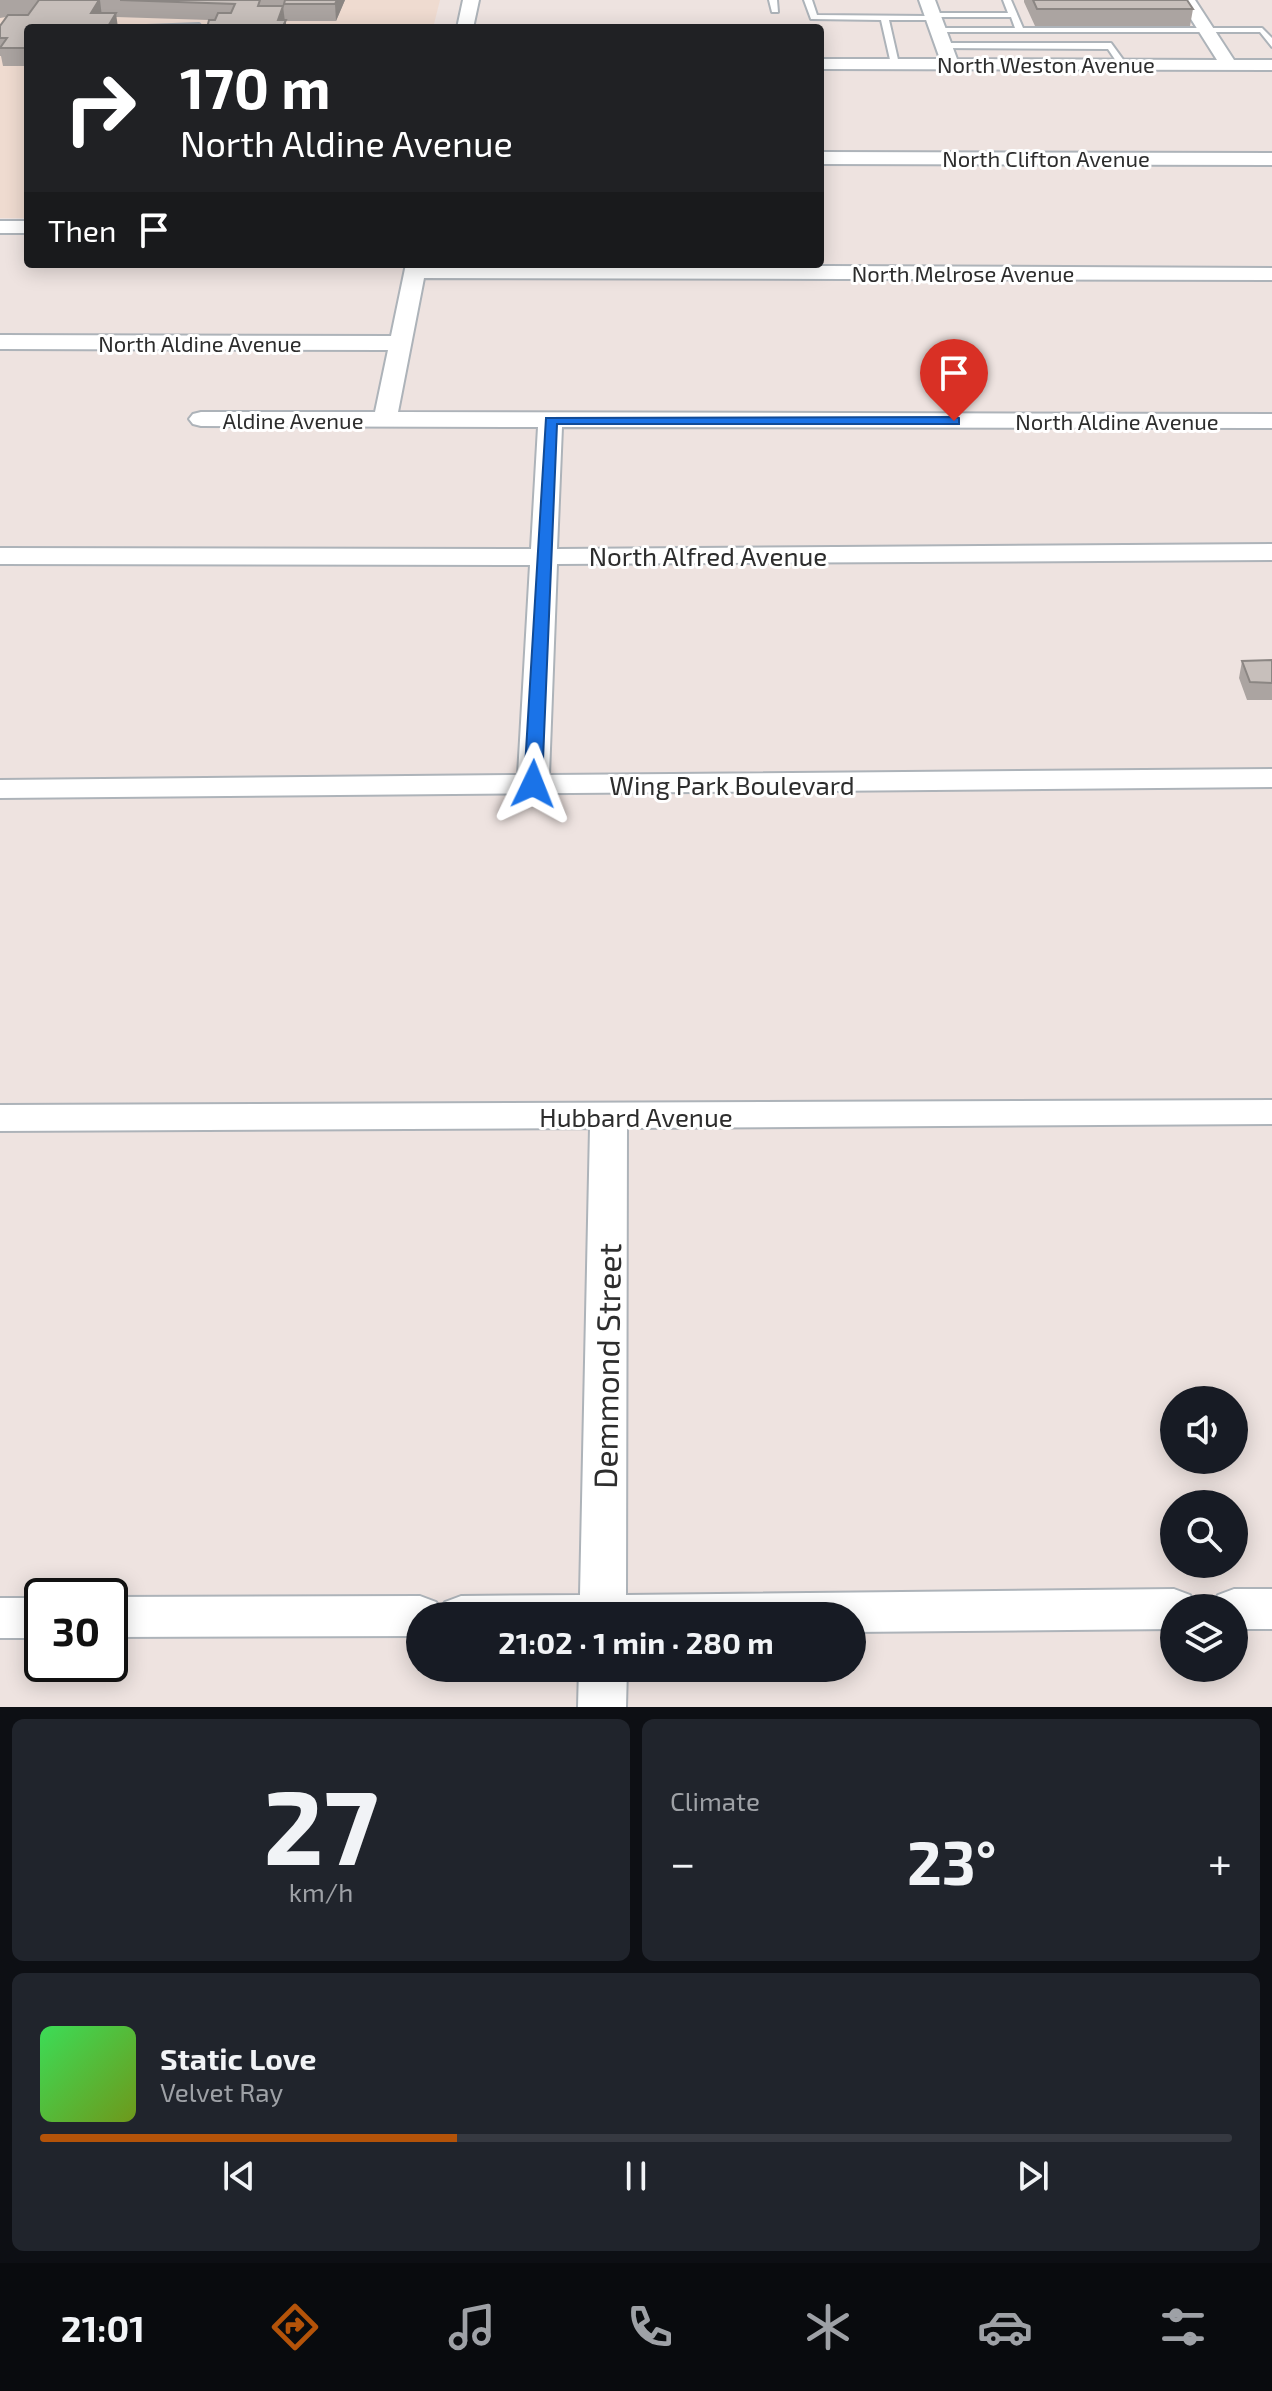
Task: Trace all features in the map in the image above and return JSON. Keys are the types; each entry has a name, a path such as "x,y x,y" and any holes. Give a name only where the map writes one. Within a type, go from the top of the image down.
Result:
{"street":[{"path":"466,24 471,0"},
{"path":"1187,0 1229,65"},
{"path":"933,16 950,64"},
{"name":"North Weston Avenue","path":"824,64 1272,65"},
{"name":"North Clifton Avenue","path":"824,158 1272,159"},
{"path":"0,227 24,227"},
{"path":"385,420 415,268"},
{"name":"North Melrose Avenue","path":"415,268 1272,274"},
{"name":"North Aldine Avenue","path":"0,342 401,343"},
{"name":"Aldine Avenue","path":"201,419 385,420"},
{"name":"North Aldine Avenue","path":"385,420 1272,421"},
{"path":"533,776 550,420"},
{"name":"North Alfred Avenue","path":"0,556 1272,552"},
{"name":"Wing Park Boulevard","path":"0,789 533,776 1272,764"},
{"name":"Wing Park Boulevard","path":"0,771 533,776 678,785 1272,778"},
{"name":"Hubbard Avenue","path":"0,1118 1272,1112"},
{"name":"Demmond Street","path":"603,1602 609,1117"},
{"path":"866,1613 1160,1609"},
{"path":"1248,1609 1272,1609"},
{"path":"128,1617 406,1616"},
{"path":"0,1618 24,1618"},
{"path":"602,1707 603,1682"}],"lane":[{"path":"808,0 812,16 818,18 1013,15"},
{"path":"1007,0 1020,30"},
{"path":"933,16 1020,30 1262,30 1272,44"},
{"path":"933,16 1111,46 1123,65"},
{"path":"884,18 895,64"}],"shaded area":[{"path":"0,0 440,0 434,24 24,24 24,218 0,218"}],"building":[{"path":"39,0 99,0 91,13 116,13 109,24 24,24 24,48 0,48 7,38 0,38 0,26 8,15 28,15"},
{"path":"120,0 260,0 258,6 283,6 278,20 286,20 284,24 208,24 209,20 215,20 218,13 231,13 235,4"},
{"path":"285,0 337,0 335,4 284,4"},
{"path":"1033,0 1187,0 1193,9 1037,9"},
{"path":"1272,660 1272,683 1250,682 1242,661"}],"route":[{"path":"533,784 550,420 954,421"}]}
